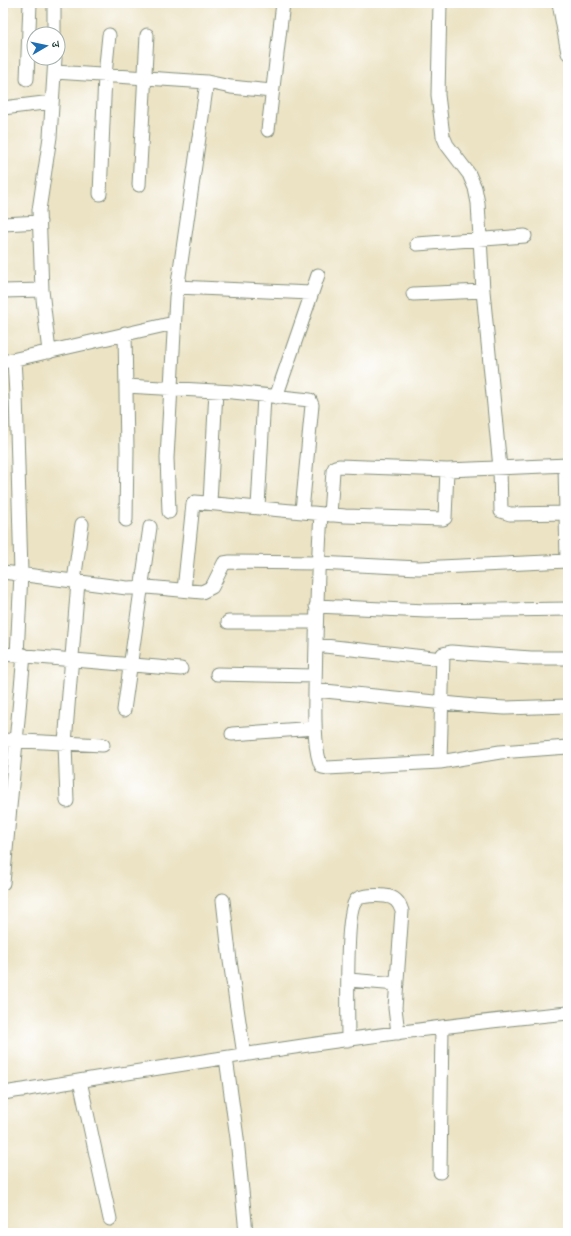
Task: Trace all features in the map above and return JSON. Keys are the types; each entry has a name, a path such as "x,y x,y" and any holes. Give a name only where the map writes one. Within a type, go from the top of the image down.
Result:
{"street":[{"path":"26,80 30,3"},
{"path":"54,3 54,26"},
{"path":"268,130 283,3"},
{"path":"440,3 438,95 440,122 443,136 447,145 460,160 475,188 481,239 483,291 500,468 501,511 510,514 567,513"},
{"path":"559,3 568,53"},
{"path":"100,194 105,75 109,35"},
{"path":"139,185 147,35"},
{"path":"49,352 42,290 40,222 41,194 50,137 55,66"},
{"path":"55,72 207,82 231,87 272,91"},
{"path":"169,512 167,458 177,287 207,82"},
{"path":"3,108 52,102"},
{"path":"3,224 40,222"},
{"path":"417,244 525,236"},
{"path":"258,507 270,396 318,275"},
{"path":"177,287 311,293"},
{"path":"3,291 42,290"},
{"path":"413,294 483,291"},
{"path":"3,883 10,740 20,655 21,573 16,394 8,361 174,323"},
{"path":"125,333 126,520"},
{"path":"126,386 310,400 312,404 302,511"},
{"path":"210,502 216,392"},
{"path":"3,572 21,573 127,588 202,592 212,587 221,567 224,563 230,562 318,563 419,568 567,561 566,465 447,470 335,467 325,514 318,563 316,606 315,728 318,757 322,767 327,768 440,762 500,752 568,747"},
{"path":"184,590 193,504 195,502 210,502 325,514 443,519 445,518 447,470"},
{"path":"67,801 65,743 72,659 76,581 82,524"},
{"path":"124,710 150,527"},
{"path":"316,606 426,611 568,609"},
{"path":"228,622 316,622"},
{"path":"316,645 442,659"},
{"path":"440,762 443,654 451,652 531,658 568,658"},
{"path":"3,654 130,663 181,669"},
{"path":"217,674 315,676"},
{"path":"316,690 441,704 505,708 568,706"},
{"path":"232,734 315,728"},
{"path":"10,740 103,745"},
{"path":"348,1040 349,932 352,906 356,900 361,897 384,895 393,897 399,903 402,911 395,1008 398,1033"},
{"path":"223,900 230,961 244,1055"},
{"path":"349,980 397,984"},
{"path":"3,1093 348,1040 442,1027 568,1013"},
{"path":"440,1172 442,1027"},
{"path":"226,1058 237,1138 246,1233"},
{"path":"80,1081 110,1219"}]}
